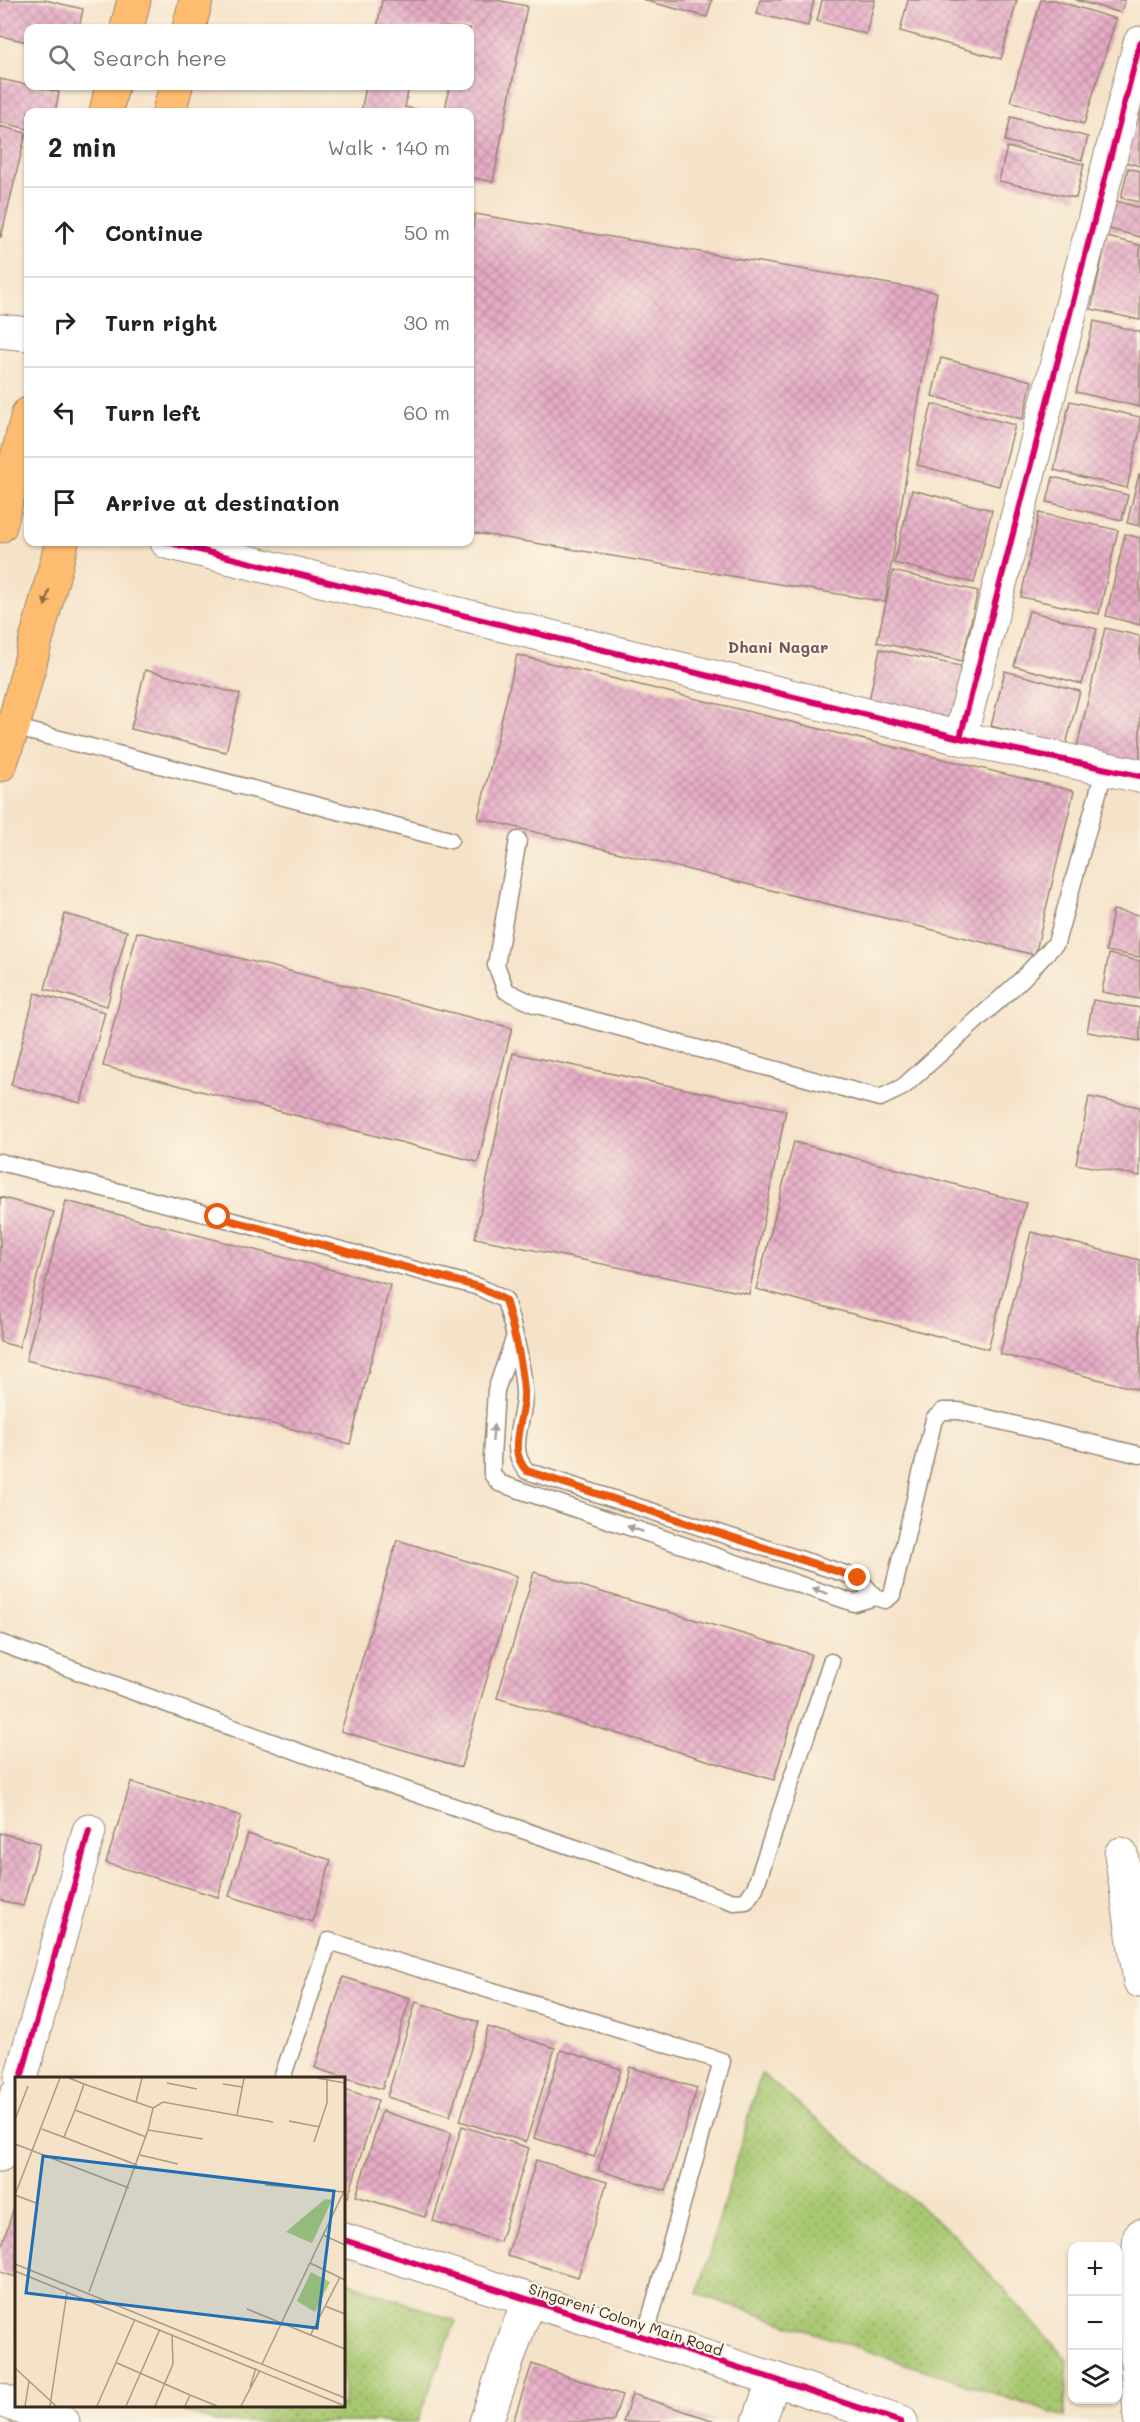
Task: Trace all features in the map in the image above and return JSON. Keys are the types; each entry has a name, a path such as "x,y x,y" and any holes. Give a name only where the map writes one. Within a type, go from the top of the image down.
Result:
{"main road":[{"path":"128,24 135,0"},
{"path":"190,24 196,0"},
{"path":"106,108 111,90"},
{"path":"170,108 175,90"},
{"path":"0,526 24,430"},
{"path":"0,765 13,727 61,546"}],"street":[{"path":"960,738 1140,43"},
{"path":"0,331 24,334"},
{"path":"183,546 960,738 1140,776"},
{"path":"22,2077 89,1831"},
{"path":"1121,1854 1140,1982"},
{"path":"6,2139 15,2100"},
{"path":"1140,2236 1134,2307 1140,2418"},
{"name":"Singareni Colony Main Road","path":"345,2241 901,2422"},
{"path":"486,2422 528,2300"},
{"path":"759,2422 774,2379"},
{"path":"0,2400 15,2405"},
{"path":"20,2407 63,2422"}],"lane":[{"path":"13,727 450,840"},
{"path":"518,840 496,965 506,991 534,1004 880,1098 903,1087 1020,981 1056,943 1105,768"},
{"path":"0,1162 207,1214 479,1287 505,1300 515,1335 524,1393 516,1453 520,1464 527,1471 858,1578 875,1597 885,1600 892,1595 934,1419 943,1411 959,1411 1140,1455"},
{"path":"515,1335 496,1390 492,1474 500,1483 854,1603 875,1597"},
{"path":"0,1643 376,1780 734,1902 746,1900 754,1888 831,1662"},
{"path":"283,2077 328,1941 722,2061 645,2337"}],"green space":[{"path":"761,2073 953,2234 1068,2361 1064,2417 698,2294"},
{"path":"345,2281 456,2321 417,2422 216,2422 172,2407 345,2407"}],"building":[{"path":"0,0 45,0 83,9 80,24 24,24 24,41 0,36"},
{"path":"382,0 496,0 527,6 493,182 474,178 474,108 446,108 448,90 474,90 474,24 378,24"},
{"path":"643,0 712,0 707,17"},
{"path":"760,0 814,0 808,26 757,14"},
{"path":"822,0 875,0 866,34 817,21"},
{"path":"908,0 1017,0 1001,59 900,31"},
{"path":"1041,0 1055,0 1116,19 1084,124 1010,101"},
{"path":"1076,0 1125,0 1121,13"},
{"path":"0,79 24,84 24,90 59,92 56,108 24,108 24,128 0,122"},
{"path":"365,90 408,90 405,107 410,108 362,108"},
{"path":"1140,103 1140,166 1125,162"},
{"path":"1011,117 1088,137 1082,160 1005,141"},
{"path":"0,126 24,132 24,141 0,237"},
{"path":"1007,147 1084,164 1076,198 999,181"},
{"path":"1128,168 1140,171 1140,202 1121,198"},
{"path":"1113,200 1140,208 1140,237 1106,228"},
{"path":"475,214 937,292 885,602 474,533"},
{"path":"1107,237 1140,245 1140,320 1091,309"},
{"path":"1094,321 1140,332 1140,407 1076,392"},
{"path":"941,358 1032,381 1023,419 932,396"},
{"path":"1070,401 1140,417 1140,430 1127,488 1054,470"},
{"path":"932,404 1015,425 999,486 917,465"},
{"path":"1140,474 1140,526 1127,523"},
{"path":"1053,477 1128,495 1122,520 1047,502"},
{"path":"912,490 992,510 974,583 894,563"},
{"path":"1039,513 1118,530 1099,614 1021,597"},
{"path":"1125,534 1140,538 1140,625 1106,616"},
{"path":"893,571 978,591 962,661 877,642"},
{"path":"1029,611 1097,629 1082,684 1014,666"},
{"path":"1105,628 1140,636 1140,771 1075,755"},
{"path":"880,649 965,667 951,732 866,714"},
{"path":"517,655 1074,791 1035,955 478,818"},
{"path":"145,670 240,694 226,752 131,729"},
{"path":"1005,671 1080,691 1066,745 991,726"},
{"path":"1113,910 1140,915 1140,957 1106,951"},
{"path":"65,914 127,931 107,1006 45,989"},
{"path":"137,932 512,1028 478,1162 103,1066"},
{"path":"1109,954 1140,961 1140,999 1102,992"},
{"path":"35,993 105,1012 81,1103 11,1085"},
{"path":"1093,1000 1140,1008 1140,1041 1087,1032"},
{"path":"513,1053 786,1110 749,1294 475,1238"},
{"path":"1089,1097 1140,1107 1140,1176 1076,1164"},
{"path":"794,1142 1026,1203 988,1349 756,1289"},
{"path":"0,1197 54,1212 19,1347 0,1342"},
{"path":"66,1201 390,1285 350,1444 26,1360"},
{"path":"1031,1232 1140,1260 1140,1390 1000,1354"},
{"path":"397,1540 517,1576 461,1767 341,1731"},
{"path":"534,1572 811,1654 774,1780 497,1698"},
{"path":"131,1782 241,1816 218,1897 106,1863"},
{"path":"0,1833 40,1843 23,1906 0,1900"},
{"path":"248,1834 331,1860 312,1922 229,1896"},
{"path":"343,1977 410,1998 382,2089 315,2068"},
{"path":"416,2002 479,2022 450,2116 387,2097"},
{"path":"488,2027 555,2048 526,2142 460,2121"},
{"path":"561,2050 621,2069 594,2157 534,2138"},
{"path":"630,2067 697,2088 666,2191 598,2170"},
{"path":"345,2089 378,2100 348,2197 345,2196"},
{"path":"382,2111 451,2133 425,2217 356,2196"},
{"path":"462,2126 529,2148 500,2242 433,2221"},
{"path":"536,2160 607,2182 578,2277 507,2256"},
{"path":"15,2203 15,2277 0,2272 0,2252"},
{"path":"532,2364 622,2395 613,2422 513,2422"},
{"path":"632,2394 718,2422 623,2422"}],"cycle path":[{"path":"960,738 1140,43"},
{"path":"183,546 960,738 1140,776"},
{"path":"21,2077 89,1831"},
{"path":"345,2240 901,2422"}],"district":[{"name":"Dhani Nagar","path":"778,646"}],"route":[{"path":"218,1217 479,1287 505,1300 515,1335 524,1393 516,1453 520,1464 527,1471 858,1578"}]}
